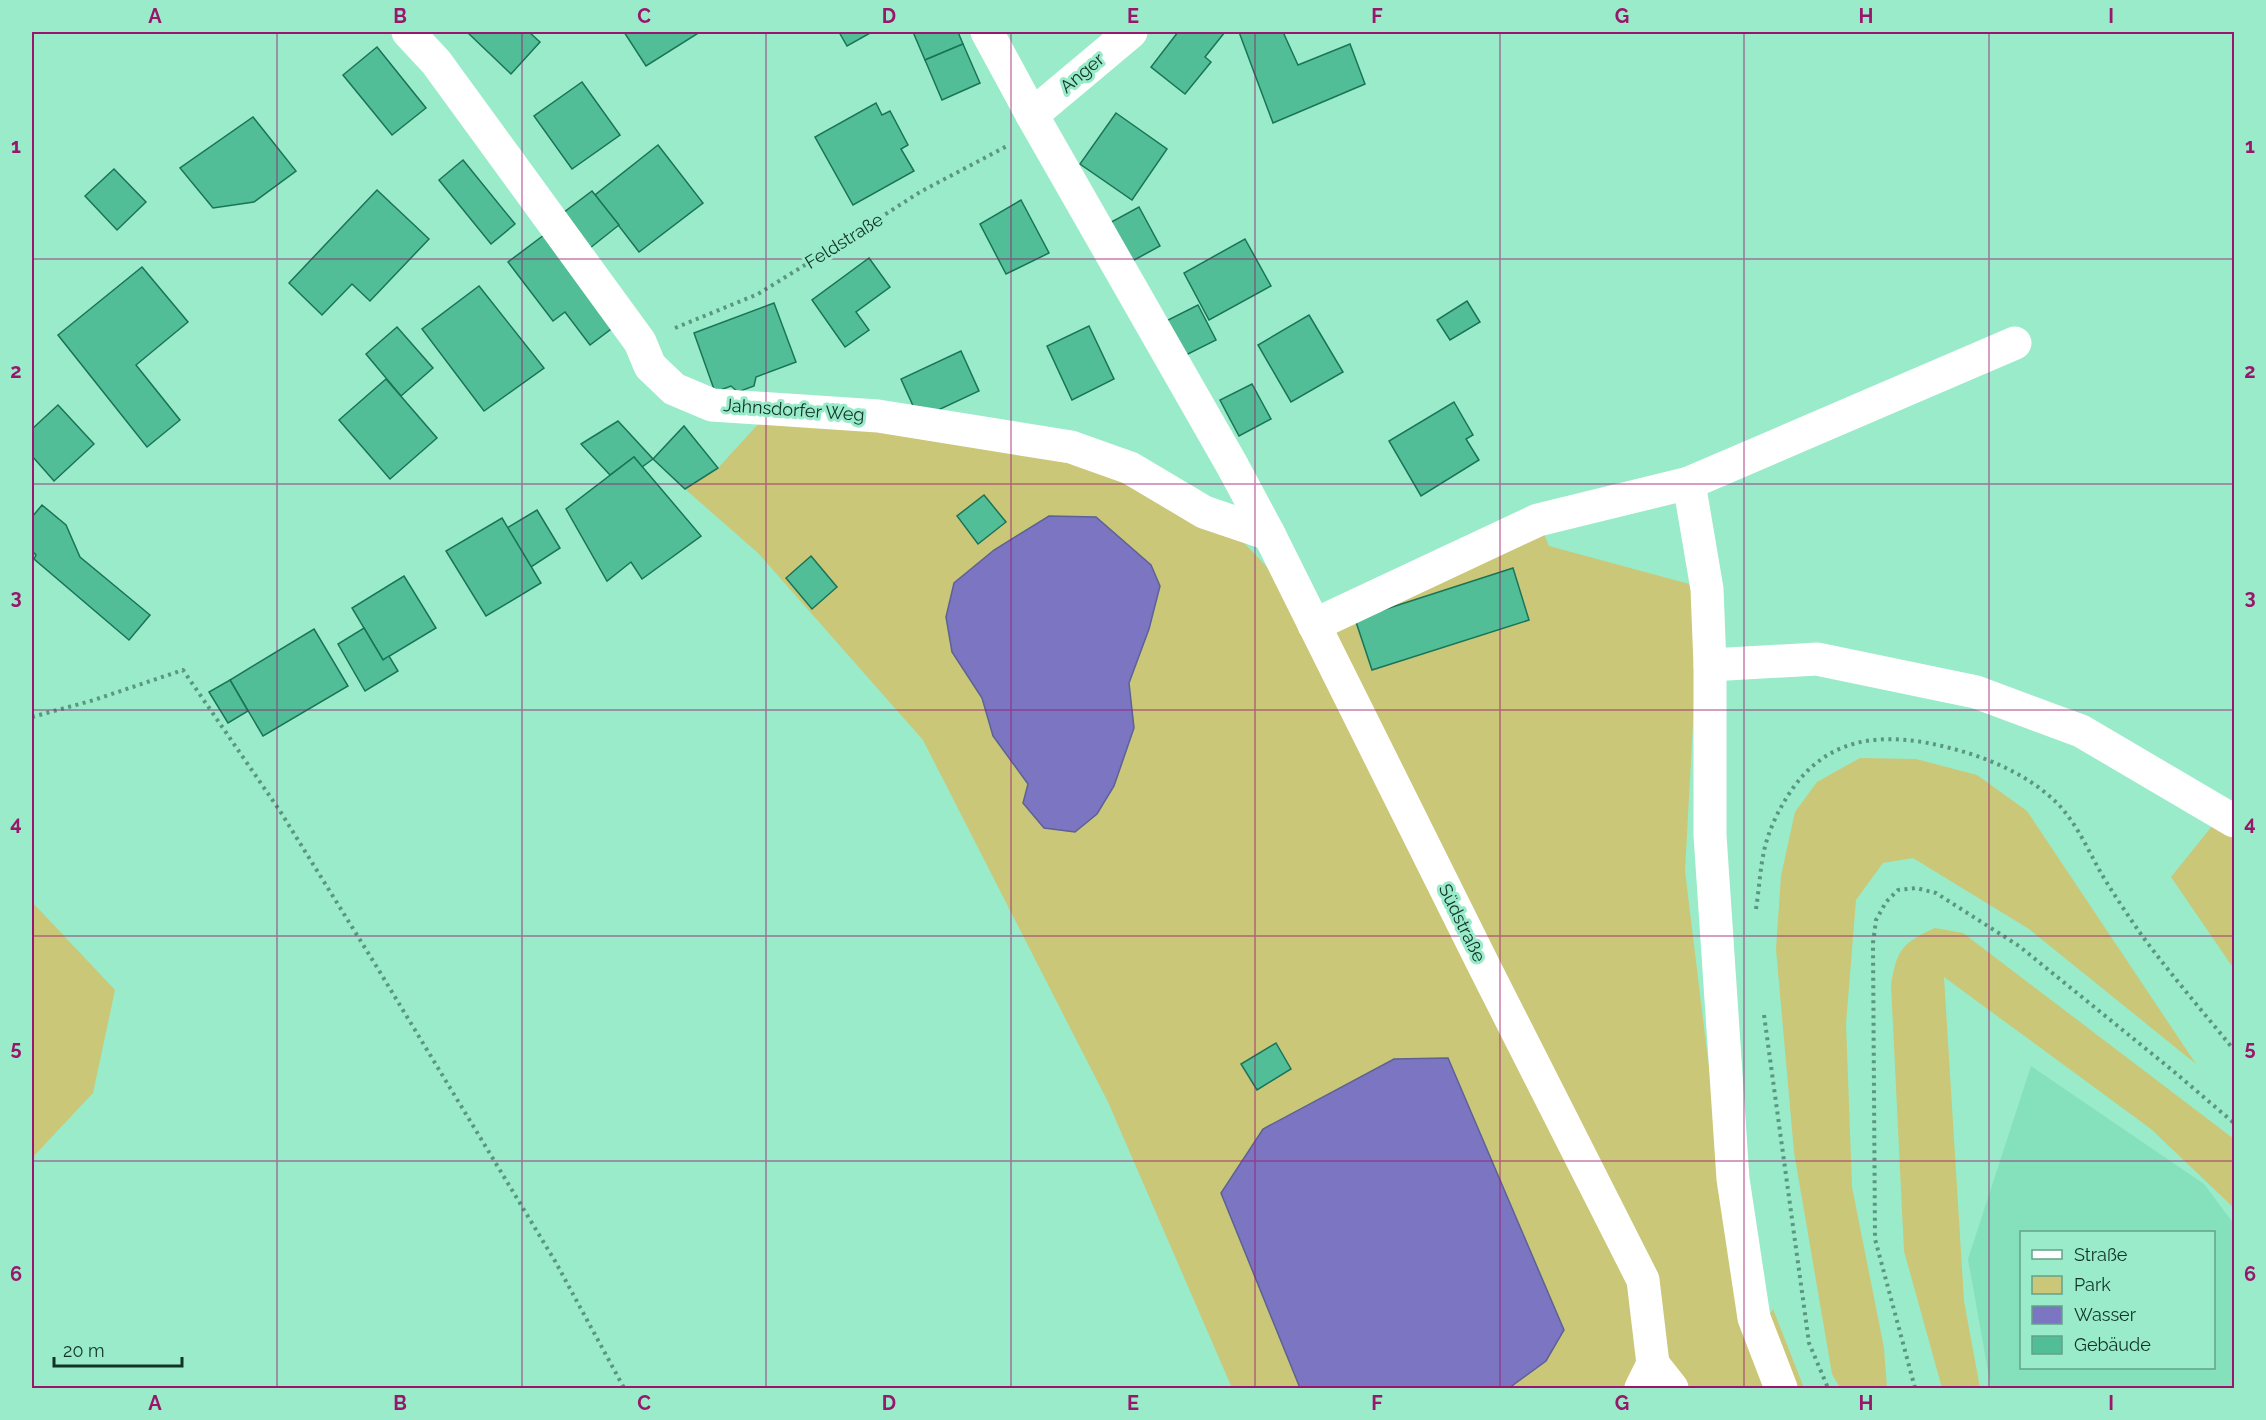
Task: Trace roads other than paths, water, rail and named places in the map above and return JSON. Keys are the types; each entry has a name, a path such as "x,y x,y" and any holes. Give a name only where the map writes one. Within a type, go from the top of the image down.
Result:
{"street":[{"name":"Jahnsdorfer Weg","path":"408,32 436,62 640,342 651,366 675,389 712,405 878,416 1071,447 1130,468 1204,512 1269,534"},
{"path":"987,32 1032,115"},
{"name":"Anger","path":"1032,115 1131,32"},
{"name":"Südstraße","path":"1032,115 1269,534 1643,1280 1656,1380"},
{"path":"1314,625 1538,520 1689,483 2015,343"},
{"path":"1689,483 1707,589 1710,665 1710,834 1733,1179 1754,1318 1781,1389"},
{"path":"1710,665 1817,659 1976,692 2081,731 2235,821"}],"water":[{"path":"1049,516 1096,517 1151,565 1160,586 1149,629 1129,683 1134,728 1114,786 1097,814 1075,832 1044,828 1023,803 1028,784 993,736 982,698 952,652 946,617 954,583 994,550"},
{"path":"1448,1058 1564,1330 1546,1361 1509,1388 1300,1388 1221,1193 1263,1129 1394,1059"}]}
